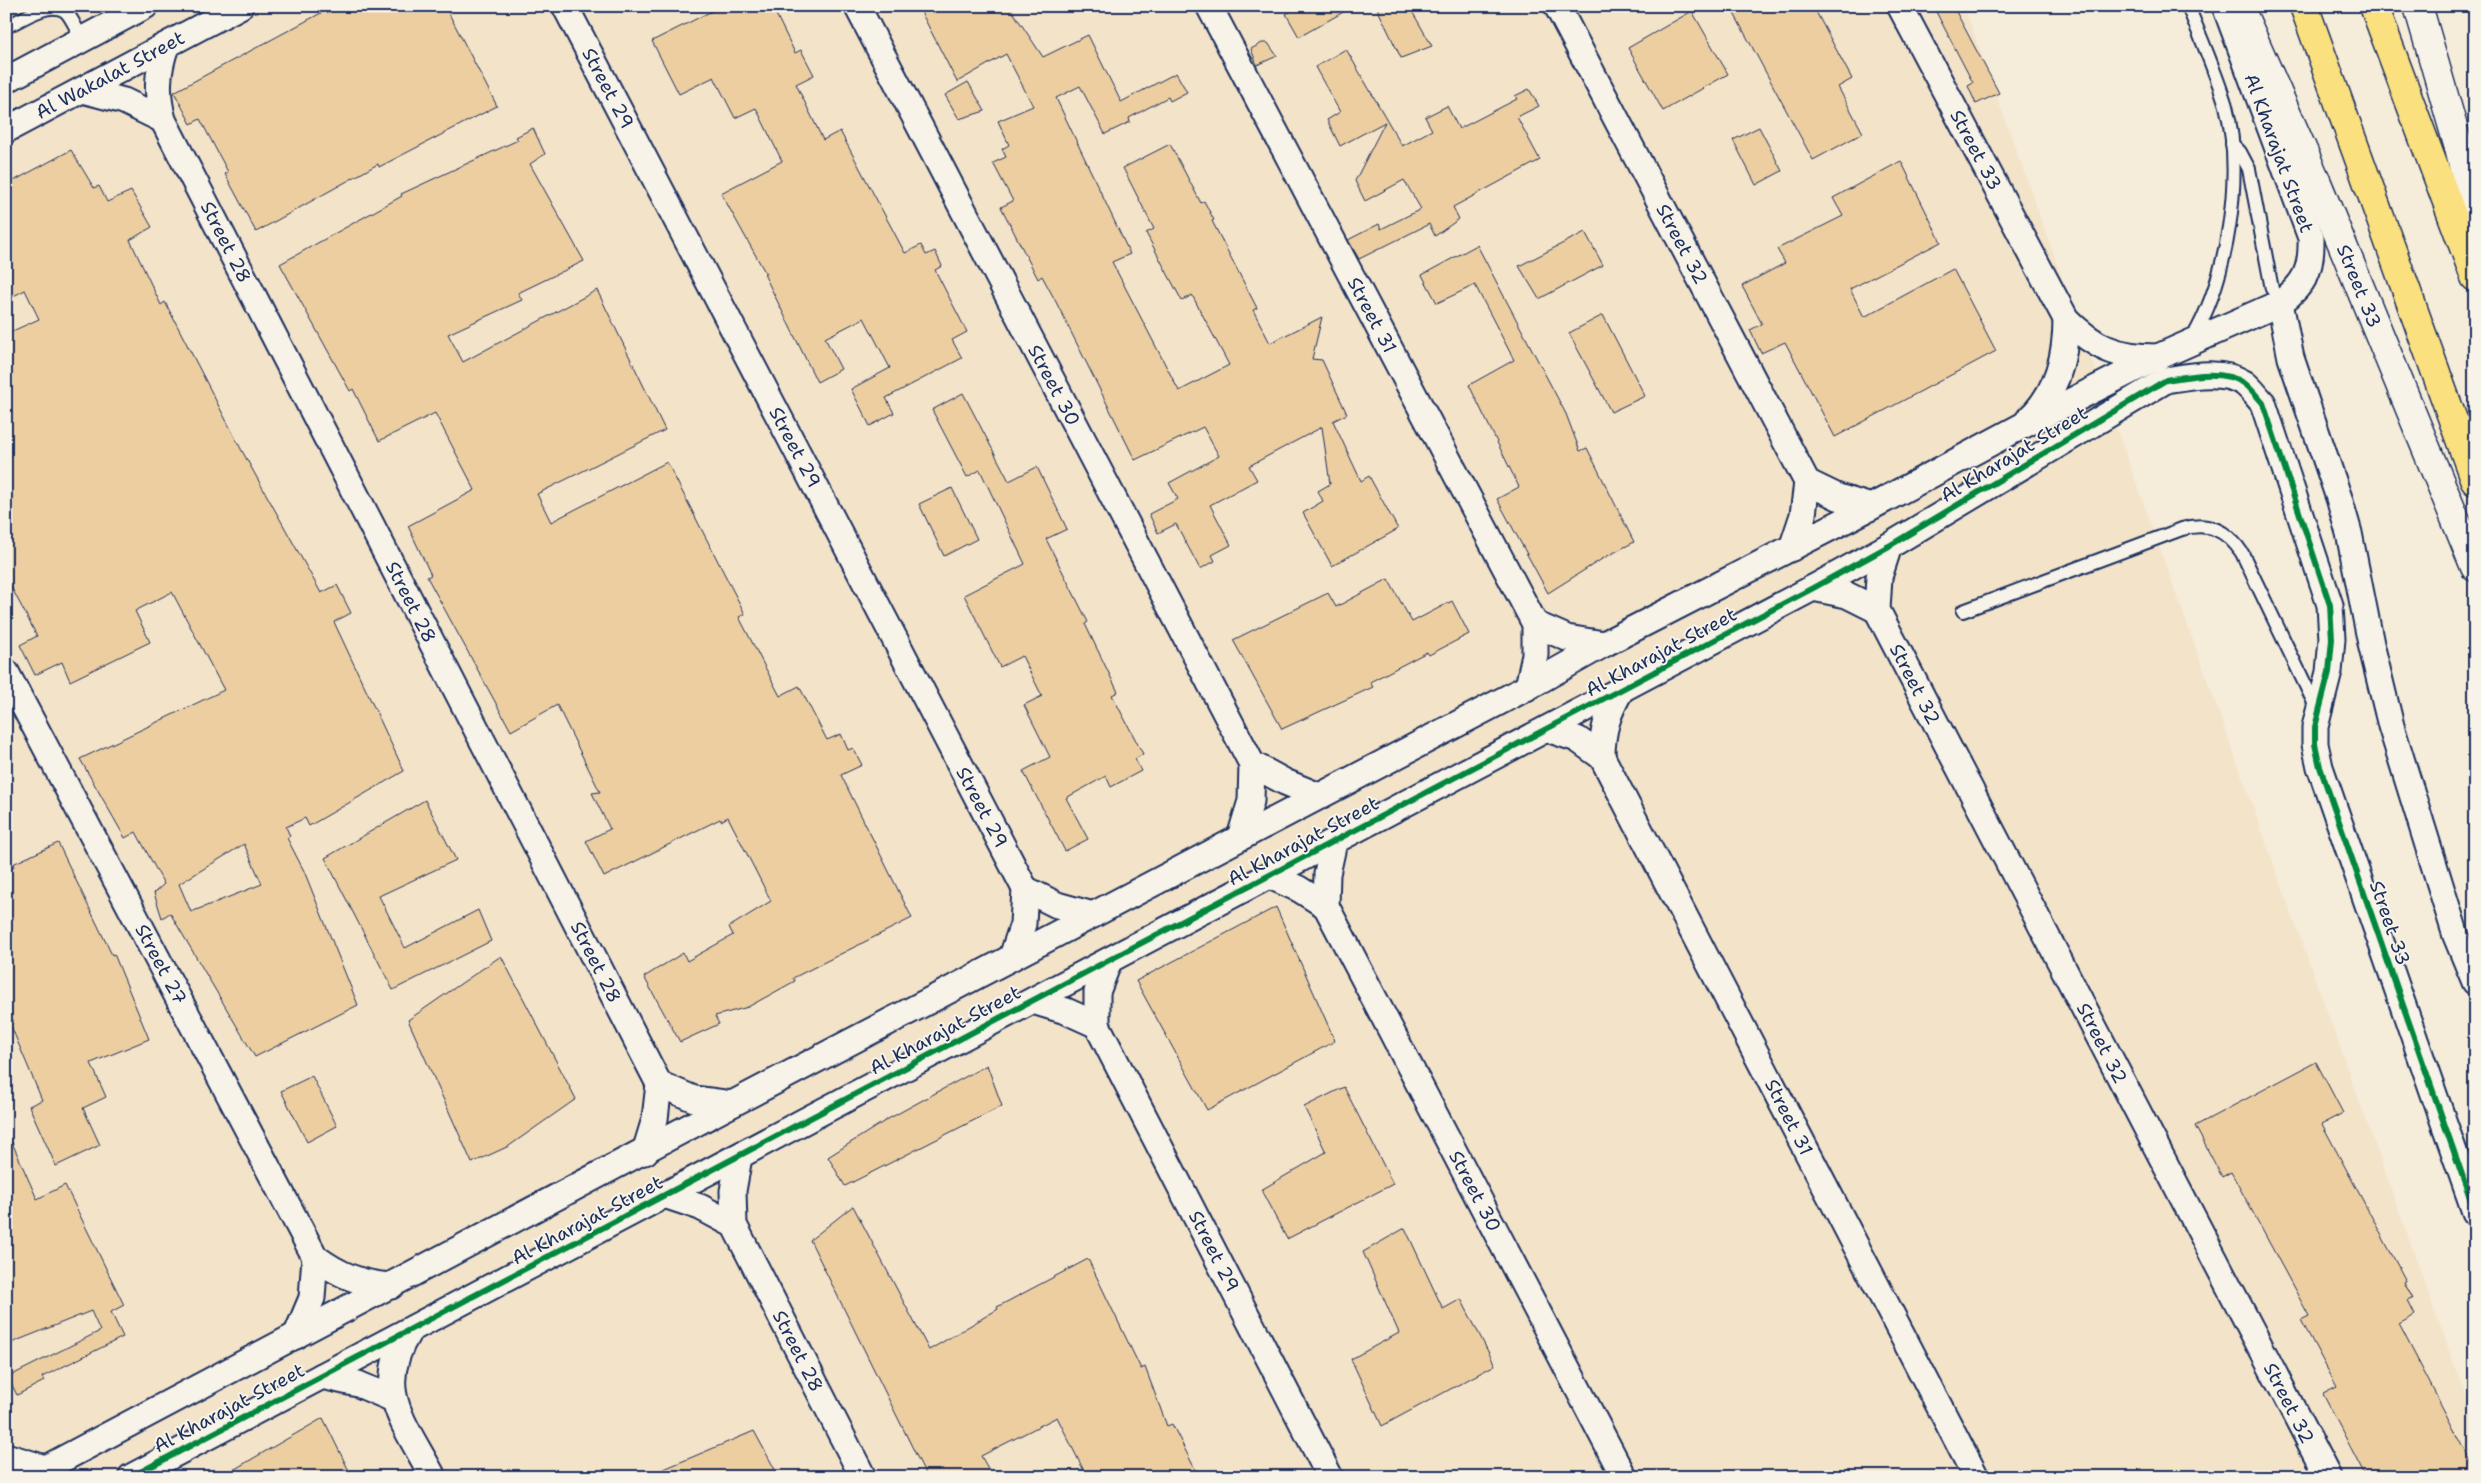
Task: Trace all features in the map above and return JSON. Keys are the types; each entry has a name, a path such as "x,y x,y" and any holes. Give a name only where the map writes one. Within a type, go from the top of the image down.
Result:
{"highway":[{"path":"2304,6 2475,480"},
{"path":"2374,6 2475,277"}],"street":[{"path":"6,80 82,39 116,13 145,6"},
{"name":"Al Wakalat Street","path":"6,130 240,6"},
{"name":"Street 29","path":"565,6 1025,889"},
{"name":"Street 30","path":"857,6 1252,764 1251,801 1240,837"},
{"name":"Street 31","path":"1209,6 1535,624 1535,656 1528,687"},
{"name":"Street 32","path":"1557,6 1807,482"},
{"name":"Street 33","path":"1900,6 2066,320 2084,338 2107,350 2132,357 2158,357"},
{"name":"Al Kharajat Street","path":"37,1472 645,1152 732,1104 1528,687 1604,644 2276,296 2296,290 2306,274 2311,256 2311,238 2225,6"},
{"name":"Street 33","path":"2239,6 2314,178 2475,568"},
{"path":"2418,6 2459,148 2475,216"},
{"name":"Street 28","path":"166,46 157,82 158,101 163,120 659,1084"},
{"path":"82,90 124,100 163,120"},
{"path":"2276,296 2290,358 2339,498 2349,533 2370,644 2391,726 2456,936 2475,982"},
{"path":"2022,426 2036,412 2057,379 2063,359 2066,320"},
{"name":"Al Kharajat Street","path":"131,1477 1813,588 1889,546 2166,380 2196,375 2222,376 2243,383 2263,403 2330,605 2332,639"},
{"path":"1792,548 1802,515 1807,482 1838,497 1871,507"},
{"path":"1813,588 1847,595 1877,610 1879,577 1889,546"},
{"name":"Street 32","path":"1877,610 2328,1477"},
{"path":"1535,624 1567,638 1604,644"},
{"name":"Street 33","path":"2332,639 2315,744 2320,767 2475,1212"},
{"name":"Street 27","path":"6,672 315,1257 332,1270 351,1278 370,1284 391,1286"},
{"path":"1602,757 1605,722 1621,690"},
{"name":"Street 31","path":"1547,729 1577,739 1602,757 1976,1477"},
{"path":"1252,764 1284,782 1319,796"},
{"name":"Street 30","path":"1334,842 1327,874 1326,906 1624,1477"},
{"path":"1270,876 1299,889 1326,906"},
{"path":"1012,957 1023,924 1025,889 1057,906 1093,915"},
{"name":"Street 29","path":"1109,961 1097,992 1097,1025 1330,1477"},
{"path":"1033,1000 1066,1011 1097,1025"},
{"path":"645,1152 655,1119 659,1084 694,1099 732,1104"},
{"name":"Street 28","path":"739,1157 733,1191 734,1226 863,1477"},
{"path":"664,1195 700,1207 734,1226"},
{"name":"Street 27","path":"296,1336 312,1298 316,1277 315,1257"},
{"path":"409,1331 393,1363 391,1381 393,1399 433,1477"},
{"path":"322,1376 358,1384 393,1399"},
{"path":"6,1456 37,1472"}],"lane":[{"path":"2188,6 2226,106 2232,144 2233,183 2221,271 2209,307 2191,341"},
{"path":"6,27 45,8 54,7 65,11 82,39"},
{"path":"2232,144 2240,152 2249,169 2276,296"},
{"path":"1963,611 2182,529 2196,525 2210,526 2229,536 2242,553 2319,713"}],"shaded area":[{"path":"6,6 1964,6 2475,1422 2475,1477 6,1477"}],"building":[{"path":"334,6 445,6 497,106 379,167 378,164 256,232 225,174 228,172 200,119 191,124 174,92"},
{"path":"722,6 772,6 795,53 801,50 814,75 796,84 823,140 840,131 905,253 921,245 926,255 935,251 942,266 935,270 967,332 952,340 962,358 886,398 894,413 870,426 851,389 890,368 864,318 825,338 841,369 817,382 764,274 766,274 721,193 782,161 756,108 735,118 714,77 679,94 652,41"},
{"path":"918,6 1009,6 1043,57 1088,35 1121,102 1176,73 1187,92 1170,101 1168,97 1129,118 1130,122 1105,134 1080,86 1056,98 1130,254 1112,262 1179,391 1229,365 1192,295 1182,301 1146,233 1154,229 1123,168 1170,144 1201,203 1204,201 1214,220 1212,221 1257,308 1253,310 1270,343 1322,317 1312,359 1322,360 1347,414 1333,421 1361,481 1369,476 1398,529 1332,566 1303,513 1323,501 1318,491 1330,484 1322,427 1249,466 1257,480 1210,505 1231,545 1212,555 1215,561 1200,569 1176,524 1158,533 1149,514 1178,499 1169,483 1219,456 1203,427 1135,460 1055,300 1042,276 1038,279 1001,207 1013,201 993,163 1006,157 1002,149 1009,145 998,121 1033,106 1006,54 957,82"},
{"path":"1300,6 1354,6 1299,37 1286,14"},
{"path":"1376,6 1409,6 1432,46 1401,58"},
{"path":"1730,6 1813,6 1852,79 1838,87 1863,133 1813,160"},
{"path":"1933,6 1953,6 1999,93 1976,104 1968,86 1973,83"},
{"path":"1692,11 1728,74 1663,111 1628,48"},
{"path":"1262,43 1268,43 1277,56 1257,65 1251,49"},
{"path":"1346,49 1402,146 1432,130 1425,117 1447,106 1459,129 1517,99 1515,96 1529,89 1539,106 1517,117 1540,160 1453,207 1459,219 1435,236 1429,224 1359,259 1348,240 1379,224 1381,229 1421,209 1404,180 1365,201 1355,181 1385,122 1340,146 1327,120 1340,112 1315,67"},
{"path":"968,82 985,111 959,119 945,95"},
{"path":"1759,127 1782,171 1756,185 1733,140"},
{"path":"533,128 545,154 530,164 584,261 518,293 522,300 448,334 463,362 597,290 665,430 537,494 551,522 667,462 745,614 739,617 780,696 799,686 827,740 841,734 848,750 853,748 862,765 841,775 912,918 793,978 795,981 748,1007 715,1016 719,1024 680,1042 644,977 683,953 687,961 733,935 729,927 771,901 728,817 721,821 720,819 604,877 586,841 610,829 592,793 600,792 557,705 511,731 427,577 431,575 408,526 475,490 435,413 379,441 353,389 350,391 280,264 402,196 401,194 518,140 516,137"},
{"path":"71,150 94,188 99,186 107,202 131,191 152,227 130,240 161,305 165,302 241,449 321,593 337,585 351,613 334,622 404,771 309,826 305,818 286,827 290,836 287,838 304,871 358,1005 255,1057 170,913 162,918 154,893 164,884 136,832 125,838 80,759 224,690 172,592 135,611 150,642 70,681 62,662 35,675 20,645 37,636 6,577 6,334 39,319 25,290 6,300 6,185","holes":["244,844 262,884 191,912 179,884"]},
{"path":"1901,161 1941,242 1850,289 1864,317 1953,269 1996,351 1835,437 1785,342 1761,353 1750,330 1762,324 1742,286 1785,263 1777,249 1843,216 1833,198"},
{"path":"1585,232 1603,265 1539,299 1519,266"},
{"path":"1477,245 1566,414 1580,451 1587,448 1634,542 1602,559 1548,593 1497,499 1519,487 1469,385 1514,360 1475,285 1437,303 1422,275"},
{"path":"1603,315 1645,396 1611,412 1569,333"},
{"path":"963,393 1009,481 1037,467 1067,529 1046,539 1088,622 1085,624 1118,692 1112,695 1143,754 1135,759 1141,771 1111,787 1106,776 1066,798 1088,839 1065,851 1023,771 1050,757 1024,705 1042,696 1022,656 1000,667 964,595 1025,564 980,470 967,477 932,410"},
{"path":"952,488 977,539 944,556 919,504"},
{"path":"1388,579 1412,622 1452,601 1469,634 1429,655 1427,652 1370,682 1373,687 1282,729 1233,640 1328,593 1336,607"},
{"path":"425,800 456,860 379,896 405,948 478,910 491,941 393,990 325,858"},
{"path":"58,843 112,955 114,954 149,1039 91,1063 106,1097 83,1108 100,1145 56,1166 29,1106 42,1100 6,1014 6,871 14,867 13,864"},
{"path":"1276,907 1335,1041 1207,1110 1136,981"},
{"path":"501,956 576,1099 509,1146 472,1163 408,1020"},
{"path":"2316,1062 2343,1113 2322,1124 2406,1281 2404,1282 2413,1299 2408,1301 2415,1315 2399,1324 2475,1470 2475,1477 2366,1477 2323,1394 2337,1387 2301,1320 2309,1316 2231,1172 2222,1177 2195,1126"},
{"path":"987,1065 1002,1106 845,1186 828,1157 888,1119"},
{"path":"312,1076 337,1126 307,1142 281,1091"},
{"path":"1344,1087 1393,1184 1287,1239 1261,1190 1326,1152 1304,1107"},
{"path":"6,1129 37,1199 65,1185 124,1305 111,1312 123,1337 42,1377 44,1381 17,1395 8,1377 100,1331 91,1311 6,1345"},
{"path":"853,1206 929,1350 998,1309 997,1307 1088,1259 1141,1369 1145,1367 1167,1426 1172,1424 1199,1477 1087,1477 1057,1417 981,1456 993,1477 927,1477 810,1240"},
{"path":"1405,1228 1443,1309 1461,1299 1495,1365 1382,1426 1351,1359 1399,1333 1363,1252"},
{"path":"323,1418 352,1477 221,1477"},
{"path":"754,1431 779,1477 645,1477"}],"cycle path":[{"path":"131,1477 1813,588 1889,546 2166,380 2195,376 2216,375 2235,379 2247,385 2263,403 2330,605 2332,639 2329,672 2315,727 2315,744 2320,767 2475,1212"}]}
